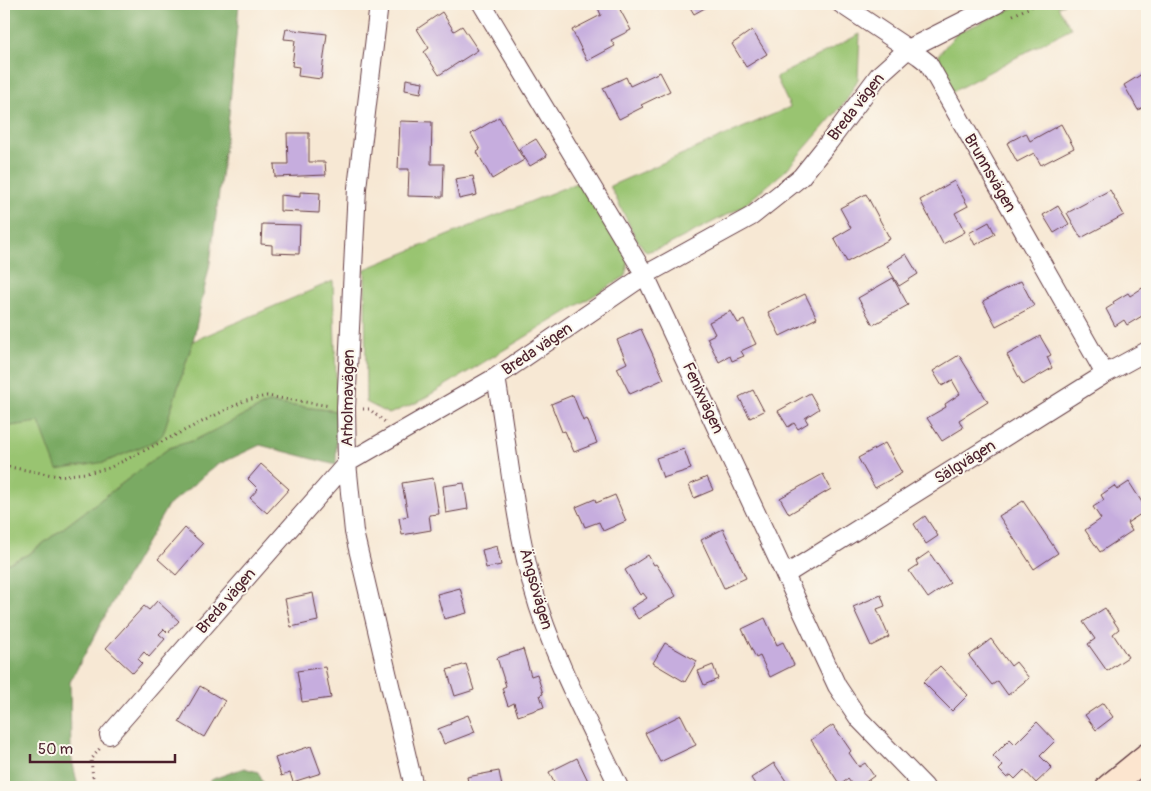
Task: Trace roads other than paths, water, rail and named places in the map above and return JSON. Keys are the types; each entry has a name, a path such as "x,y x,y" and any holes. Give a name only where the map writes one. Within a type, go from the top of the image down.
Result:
{"main road":[{"path":"1109,787 1147,756"}],"street":[{"name":"Arholmavägen","path":"379,4 357,188 346,408 347,463 354,532 414,787"},
{"name":"Fenixvägen","path":"482,4 645,275 837,686 859,719 925,787"},
{"name":"Brunnsvägen","path":"841,4 928,63 1105,374"},
{"name":"Breda vägen","path":"109,736 347,463 496,377 645,275 752,216 801,176 879,75 908,49 998,4"},
{"name":"Sälgvägen","path":"785,575 1105,374 1147,351"},
{"name":"Ängsövägen","path":"496,377 519,522 533,588 556,652 619,787"}]}
